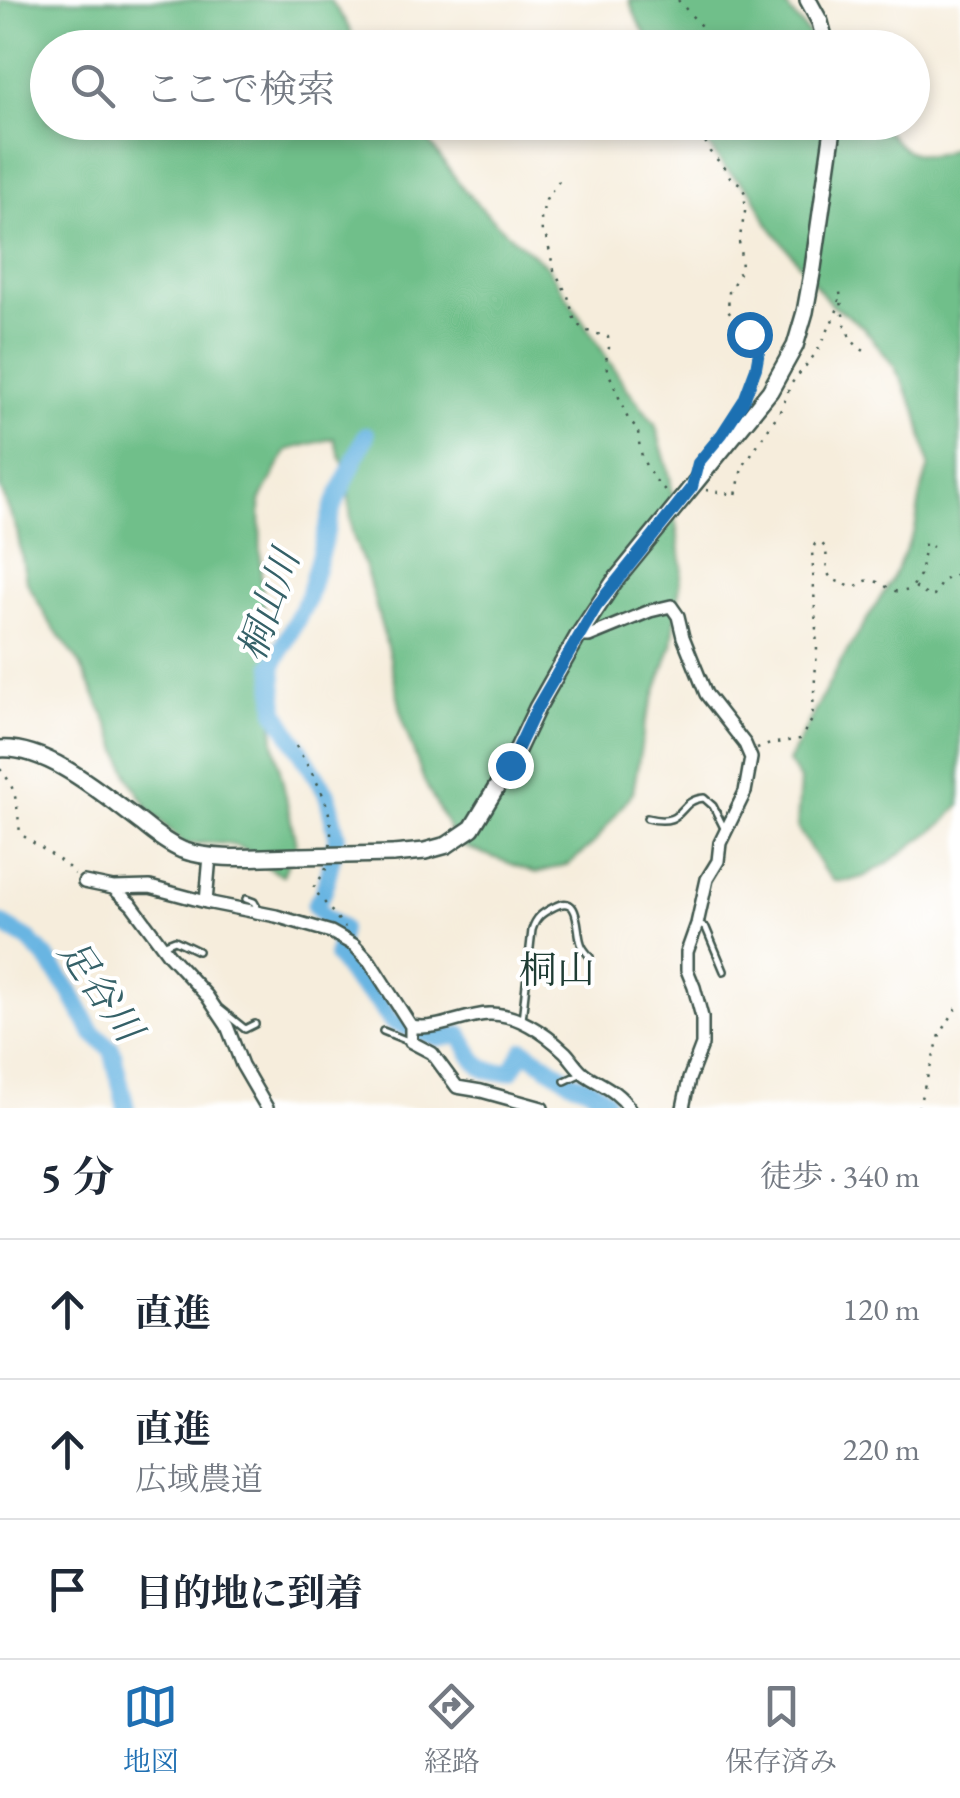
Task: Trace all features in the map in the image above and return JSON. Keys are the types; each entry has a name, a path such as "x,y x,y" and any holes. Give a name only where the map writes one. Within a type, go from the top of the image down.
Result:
{"street":[{"path":"808,0 822,30"},
{"path":"0,749 38,755 78,778 161,838 182,850 210,856 426,851 446,845 472,828 578,636 614,582 770,391 795,346 805,312 831,140"},
{"path":"578,636 589,636 670,606 678,616 706,694 745,744 751,758 745,792 720,843 718,861 702,896 686,960 702,1017 702,1045 683,1108"},
{"path":"206,902 210,856"},
{"path":"84,882 113,888 150,887 316,926 348,940 370,962 411,1026 411,1042 432,1053 452,1083 542,1108"},
{"path":"113,888 132,905 161,946 208,996 227,1026 242,1065 266,1108"},
{"path":"411,1026 437,1027 494,1014 522,1020 564,1051 583,1073 610,1088 629,1108"}],"lane":[{"path":"646,818 663,822 676,818 692,800 704,798 714,806 726,830"},
{"path":"246,899 254,902 258,912"},
{"path":"522,1020 532,930 540,914 561,903 568,904 577,914 580,942 590,957"},
{"path":"697,924 706,928 724,971"},
{"path":"161,946 175,940 198,952"},
{"path":"216,1010 246,1028 255,1024"},
{"path":"383,1031 411,1042"},
{"path":"565,1081 583,1073"}],"path":[{"path":"678,0 703,30"},
{"path":"705,140 710,152 740,184 746,199 739,242 742,267 729,292 728,312 760,346 753,377 736,411"},
{"path":"559,181 546,200 541,218 553,266 575,322 584,330 608,337 605,364 628,419 638,429 648,474 678,503"},
{"path":"692,487 736,495 742,468 782,408 791,384 824,339 838,308 840,292 848,333 858,349 869,352"},
{"path":"751,758 762,747 800,739 812,720 817,650 814,544 821,542 826,548 828,575 833,582 852,587 872,580 890,591 901,592 914,586 920,575 926,543 933,547"},
{"path":"914,586 934,596 942,581 960,574"},
{"path":"0,769 16,796 20,833 67,864 84,882"},
{"path":"918,1108 940,1035 960,1002"}],"green space":[{"path":"0,0 330,0 350,30 30,30 30,140 428,140 465,191 547,266 626,387 655,424 670,477 682,567 672,645 645,723 633,792 594,843 569,864 536,873 457,844 424,781 404,725 390,658 352,533 347,475 334,438 287,450 260,501 261,579 274,742 296,844 283,875 234,846 184,844 150,811 130,779 79,662 48,620 26,580 17,531 0,487"},
{"path":"629,0 781,0 805,30 643,30"},
{"path":"894,140 904,149 929,155 943,152 960,141 960,804 945,822 886,864 849,881 834,881 797,827 800,780 788,762 840,663 891,581 915,530 929,466 917,412 894,366 863,327 829,302 768,224 752,192 725,168 705,141"}],"waterway":[{"name":"桐山川","path":"366,435 333,507 307,600 273,665 276,711 327,794 337,836 324,891 315,906 341,928 337,956 392,1022 439,1038 461,1035 474,1059 491,1071 511,1071 524,1050 605,1099 600,1108"},
{"name":"足谷川","path":"0,923 29,940 48,960 92,1032 112,1050 126,1108"}],"district":[{"name":"桐山","path":"557,969"}],"route":[{"path":"510,765 537,708 596,607 692,487 698,463 744,400 760,346 749,334"}]}
